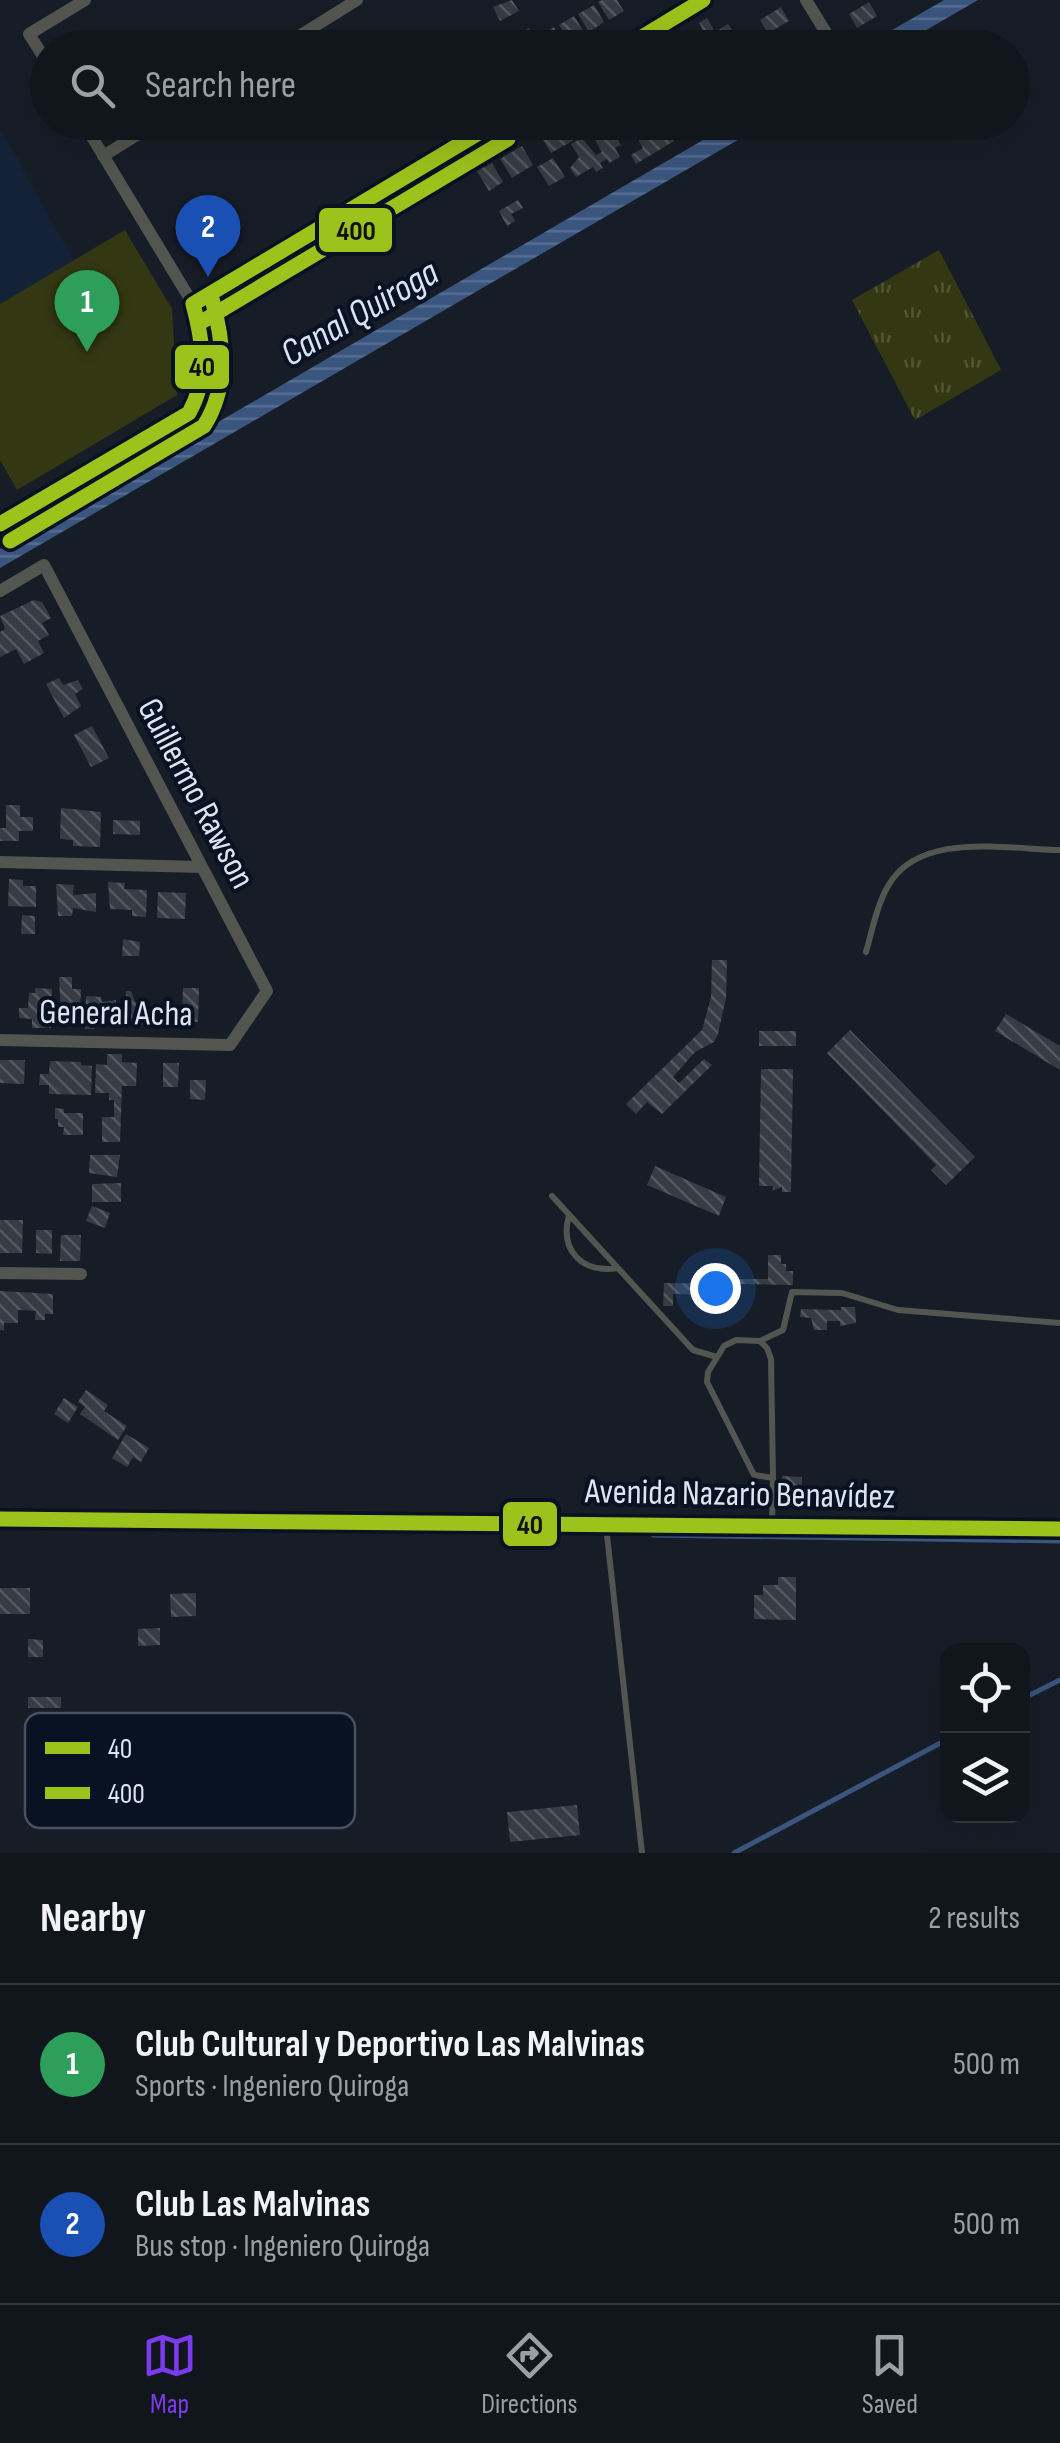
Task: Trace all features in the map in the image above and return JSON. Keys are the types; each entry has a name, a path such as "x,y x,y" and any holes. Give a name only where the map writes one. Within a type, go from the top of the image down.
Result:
{"main road":[{"name":"Avenida Nazario Benavídez","path":"0,1519 1060,1528"}],"street":[{"path":"36,30 85,0"},
{"path":"308,30 356,0"},
{"path":"654,30 703,0"},
{"path":"806,0 824,30"},
{"path":"0,524 189,413 199,396 201,338 192,304 94,140"},
{"path":"103,156 129,140"},
{"path":"192,304 468,140"},
{"name":"Guillermo Rawson","path":"0,591 44,566 267,991 230,1045"},
{"path":"0,862 202,867"},
{"name":"General Acha","path":"0,1040 230,1045"},
{"path":"0,1274 81,1274"}],"lane":[{"path":"866,952 886,889 910,860 950,848 1060,850"},
{"path":"552,1196 693,1350 717,1358"},
{"path":"569,1214 567,1244 575,1258 587,1267 618,1268"},
{"path":"773,1478 754,1474 708,1382 708,1372 724,1346 736,1340 760,1341 783,1330 792,1292 842,1293 898,1310 1060,1323"},
{"path":"760,1341 768,1348 771,1360 772,1526"},
{"path":"606,1524 642,1853"}],"shaded area":[{"path":"0,129 74,261 0,304"}],"green space":[{"path":"125,230 172,309 177,395 17,490 0,460 0,304"},
{"path":"939,250 1001,370 915,420 852,300"}],"water":[{"path":"944,0 978,0 926,30 892,30"},
{"path":"703,140 738,140 0,568 0,549"}],"building":[{"path":"512,0 519,11 500,21 493,7"},
{"path":"617,0 624,11 609,20 598,2"},
{"path":"869,2 877,16 857,28 849,14"},
{"path":"594,5 604,22 588,30 578,14"},
{"path":"781,7 789,21 766,30 760,20"},
{"path":"574,16 583,30 562,30 559,25"},
{"path":"707,18 714,30 703,30 699,23"},
{"path":"543,140 574,140 551,153"},
{"path":"584,140 596,155 602,152 595,140 618,140 621,145 615,148 620,157 600,163 603,168 596,172 593,167 576,177 570,168 579,157 571,144"},
{"path":"639,140 674,141 636,164 631,155 643,148"},
{"path":"522,146 533,165 512,178 500,159"},
{"path":"553,158 565,177 549,186 537,167"},
{"path":"492,163 503,182 489,191 477,171"},
{"path":"518,200 523,208 511,214 515,221 507,226 499,211"},
{"path":"34,600 42,602 51,618 42,623 49,635 38,641 44,653 24,664 16,649 0,657 0,632 5,629 0,616"},
{"path":"59,678 63,685 78,680 83,689 75,694 81,706 64,718 46,684"},
{"path":"92,726 109,758 91,767 74,735"},
{"path":"6,805 20,805 20,817 33,817 33,831 19,831 19,841 0,841 0,828 6,828"},
{"path":"61,808 101,812 100,847 73,846 73,840 60,839"},
{"path":"113,820 140,821 140,835 113,834"},
{"path":"9,879 23,880 23,886 36,886 36,907 8,906"},
{"path":"108,882 125,883 124,889 147,890 146,917 132,916 132,910 110,909"},
{"path":"56,884 74,885 73,895 96,893 96,912 73,908 72,916 58,916"},
{"path":"158,892 186,893 185,919 157,918"},
{"path":"22,915 35,916 35,934 21,934"},
{"path":"123,939 140,942 139,956 122,956"},
{"path":"712,960 727,960 726,998 718,1034 714,1042 695,1052 673,1077 679,1083 704,1059 712,1065 662,1114 647,1102 636,1114 626,1104 702,1030 711,997"},
{"path":"59,977 72,977 72,989 81,989 80,1020 61,1017"},
{"path":"35,988 52,989 51,1028 32,1028 32,1019 19,1018 19,1008 28,1008 29,993 35,993"},
{"path":"183,988 199,988 198,1022 152,1025 152,1008 182,1009"},
{"path":"126,991 131,991 135,1002 148,1002 147,1025 125,1024"},
{"path":"86,996 101,997 102,1002 116,1000 116,1020 95,1019 95,1029 85,1029"},
{"path":"1006,1014 1060,1046 1060,1070 995,1031"},
{"path":"850,1030 975,1157 946,1185 931,1170 936,1165 827,1053"},
{"path":"759,1031 796,1031 796,1046 759,1046"},
{"path":"107,1054 122,1054 122,1062 137,1063 136,1086 122,1086 120,1142 102,1142 102,1117 114,1117 114,1100 109,1100 109,1093 95,1093 96,1064 107,1065"},
{"path":"0,1060 25,1060 24,1084 0,1083"},
{"path":"50,1061 92,1066 91,1095 49,1094 49,1085 39,1085 40,1074 49,1074"},
{"path":"163,1063 179,1063 178,1087 163,1087"},
{"path":"761,1069 793,1069 791,1192 782,1192 782,1187 772,1191 773,1186 759,1186"},
{"path":"190,1080 206,1080 205,1100 190,1099"},
{"path":"55,1108 64,1109 64,1113 83,1113 83,1135 63,1135 64,1127 58,1127"},
{"path":"90,1155 120,1155 117,1177 89,1173"},
{"path":"655,1166 726,1197 719,1216 647,1185"},
{"path":"121,1183 121,1202 92,1202 92,1184"},
{"path":"92,1206 110,1213 105,1228 86,1221"},
{"path":"0,1220 23,1220 22,1253 0,1253"},
{"path":"36,1230 52,1230 52,1254 36,1253"},
{"path":"61,1235 81,1235 80,1261 60,1261"},
{"path":"768,1255 781,1255 786,1271 793,1271 793,1285 740,1284 740,1279 768,1279"},
{"path":"664,1283 740,1284 740,1296 673,1294 673,1306 663,1306"},
{"path":"0,1291 53,1294 53,1314 45,1314 45,1320 35,1320 36,1311 18,1310 18,1323 4,1323 4,1331 0,1330"},
{"path":"855,1307 856,1323 840,1326 840,1321 827,1321 827,1330 814,1330 811,1318 800,1317 801,1309"},
{"path":"86,1390 108,1405 104,1411 127,1426 118,1440 80,1414 85,1407 78,1402"},
{"path":"64,1398 78,1407 68,1423 54,1414"},
{"path":"126,1434 149,1448 141,1462 133,1457 127,1467 112,1458"},
{"path":"782,1476 802,1477 802,1493 815,1493 815,1499 782,1499"},
{"path":"778,1577 796,1577 796,1620 754,1619 754,1595 763,1595 763,1585 778,1585"},
{"path":"0,1588 30,1588 30,1614 0,1614"},
{"path":"196,1593 196,1616 171,1617 170,1594"},
{"path":"160,1628 160,1645 138,1646 138,1629"},
{"path":"28,1639 43,1640 43,1657 28,1657"},
{"path":"28,1697 61,1697 61,1708 28,1708"},
{"path":"577,1805 580,1835 510,1842 507,1812"}],"waterway":[{"path":"653,1535 1060,1541"},
{"path":"1030,1695 1060,1680"},
{"path":"734,1853 940,1743"}],"transit line":[{"name":"40","path":"654,30 703,0"},
{"name":"40","path":"0,524 189,413 202,373 193,304 467,140"},
{"name":"400","path":"203,321 506,140"},
{"name":"400","path":"10,541 204,426 221,380 219,332 212,299"},
{"name":"40","path":"0,1519 1060,1529"}],"place":[{"name":"Club Las Malvinas","path":"208,277"},
{"name":"Club Cultural y Deportivo Las Malvinas","path":"87,352"}],"water label":[{"name":"Canal Quiroga","path":"359,312"}]}
